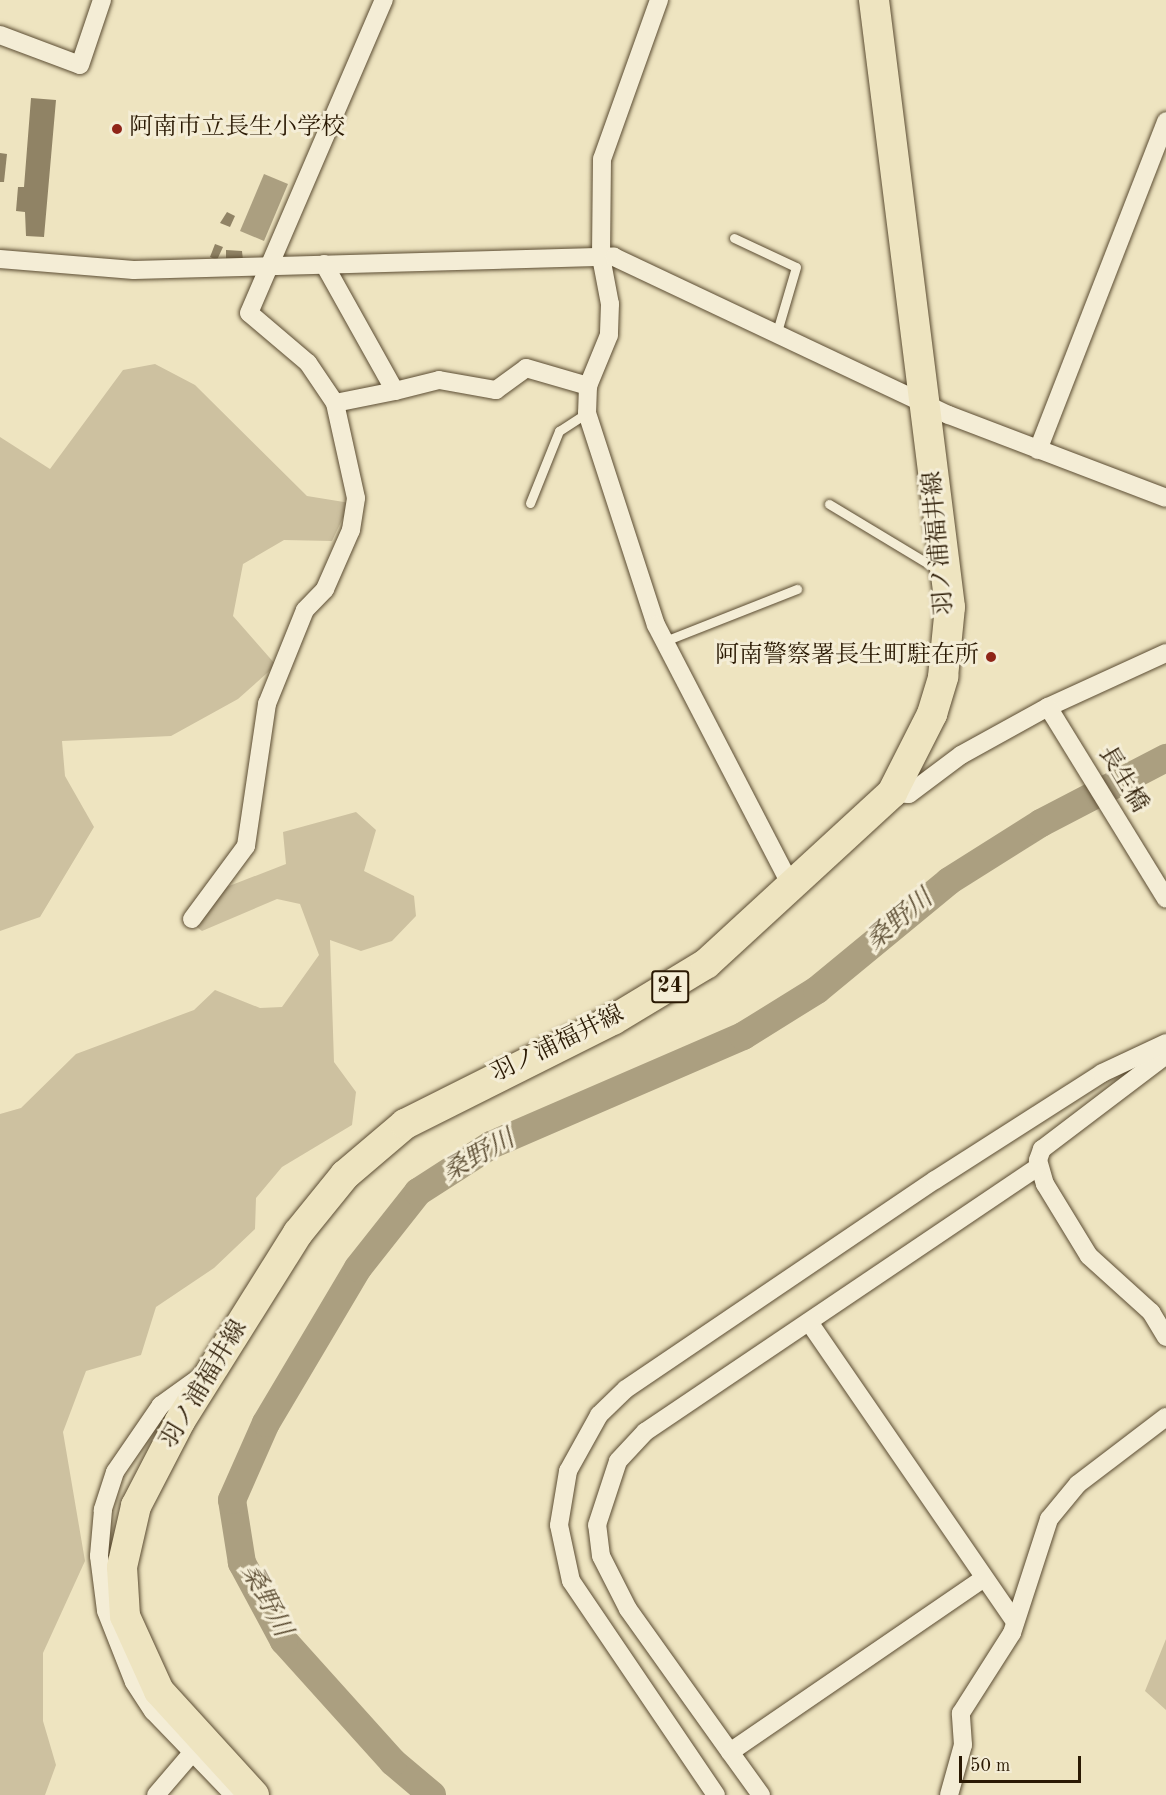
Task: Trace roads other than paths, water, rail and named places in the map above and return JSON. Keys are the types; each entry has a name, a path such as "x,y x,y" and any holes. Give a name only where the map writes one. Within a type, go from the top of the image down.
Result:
{"main road":[{"name":"羽ノ浦福井線","path":"254,1795 196,1748 142,1665 125,1616 122,1567 136,1506 212,1370 298,1233 345,1175 405,1124 658,995 706,964 793,889 892,793 915,756 943,677 950,607 874,0"}],"street":[{"path":"0,35 80,65 102,0"},
{"path":"192,919 246,846 267,704 305,610 325,589 351,530 356,498 335,403 308,363 249,313 265,267 384,0"},
{"path":"659,0 602,159 601,257 610,304 609,335 588,386 588,412 664,641 793,889"},
{"path":"1038,450 1166,121"},
{"path":"0,259 134,270 614,257 777,335 1038,450 1166,498"},
{"path":"324,264 395,391"},
{"path":"335,403 440,380 496,390 526,368 588,386"},
{"path":"892,793 909,794 961,755 1052,712 1166,653"},
{"name":"長生橋","path":"1052,712 1166,899"},
{"path":"716,1795 571,1581 560,1525 568,1471 599,1415 626,1389 935,1180 1102,1073 1166,1043"},
{"path":"1166,1055 1042,1149 1038,1167 1089,1256 1151,1312 1166,1337"},
{"path":"761,1795 612,1583 597,1525 618,1461 645,1432 1038,1167"},
{"path":"809,1322 1014,1620"},
{"path":"949,1795 963,1745 961,1713 1012,1633 1014,1620 1049,1519 1078,1484 1166,1417"},
{"path":"730,1752 984,1579"},
{"path":"156,1795 196,1748 234,1795"}],"lane":[{"path":"734,238 796,267 777,335"},
{"path":"530,503 559,431 588,412"},
{"path":"830,504 945,572"},
{"path":"664,641 797,589"}],"waterway":[{"name":"桑野川","path":"432,1795 393,1762 284,1641 242,1563 232,1500 266,1423 358,1268 418,1192 491,1145 743,1036 817,990 949,881 1041,823 1166,758"}],"place":[{"name":"阿南市立長生小学校","path":"117,129"},
{"name":"阿南警察署長生町駐在所","path":"991,657"}]}
